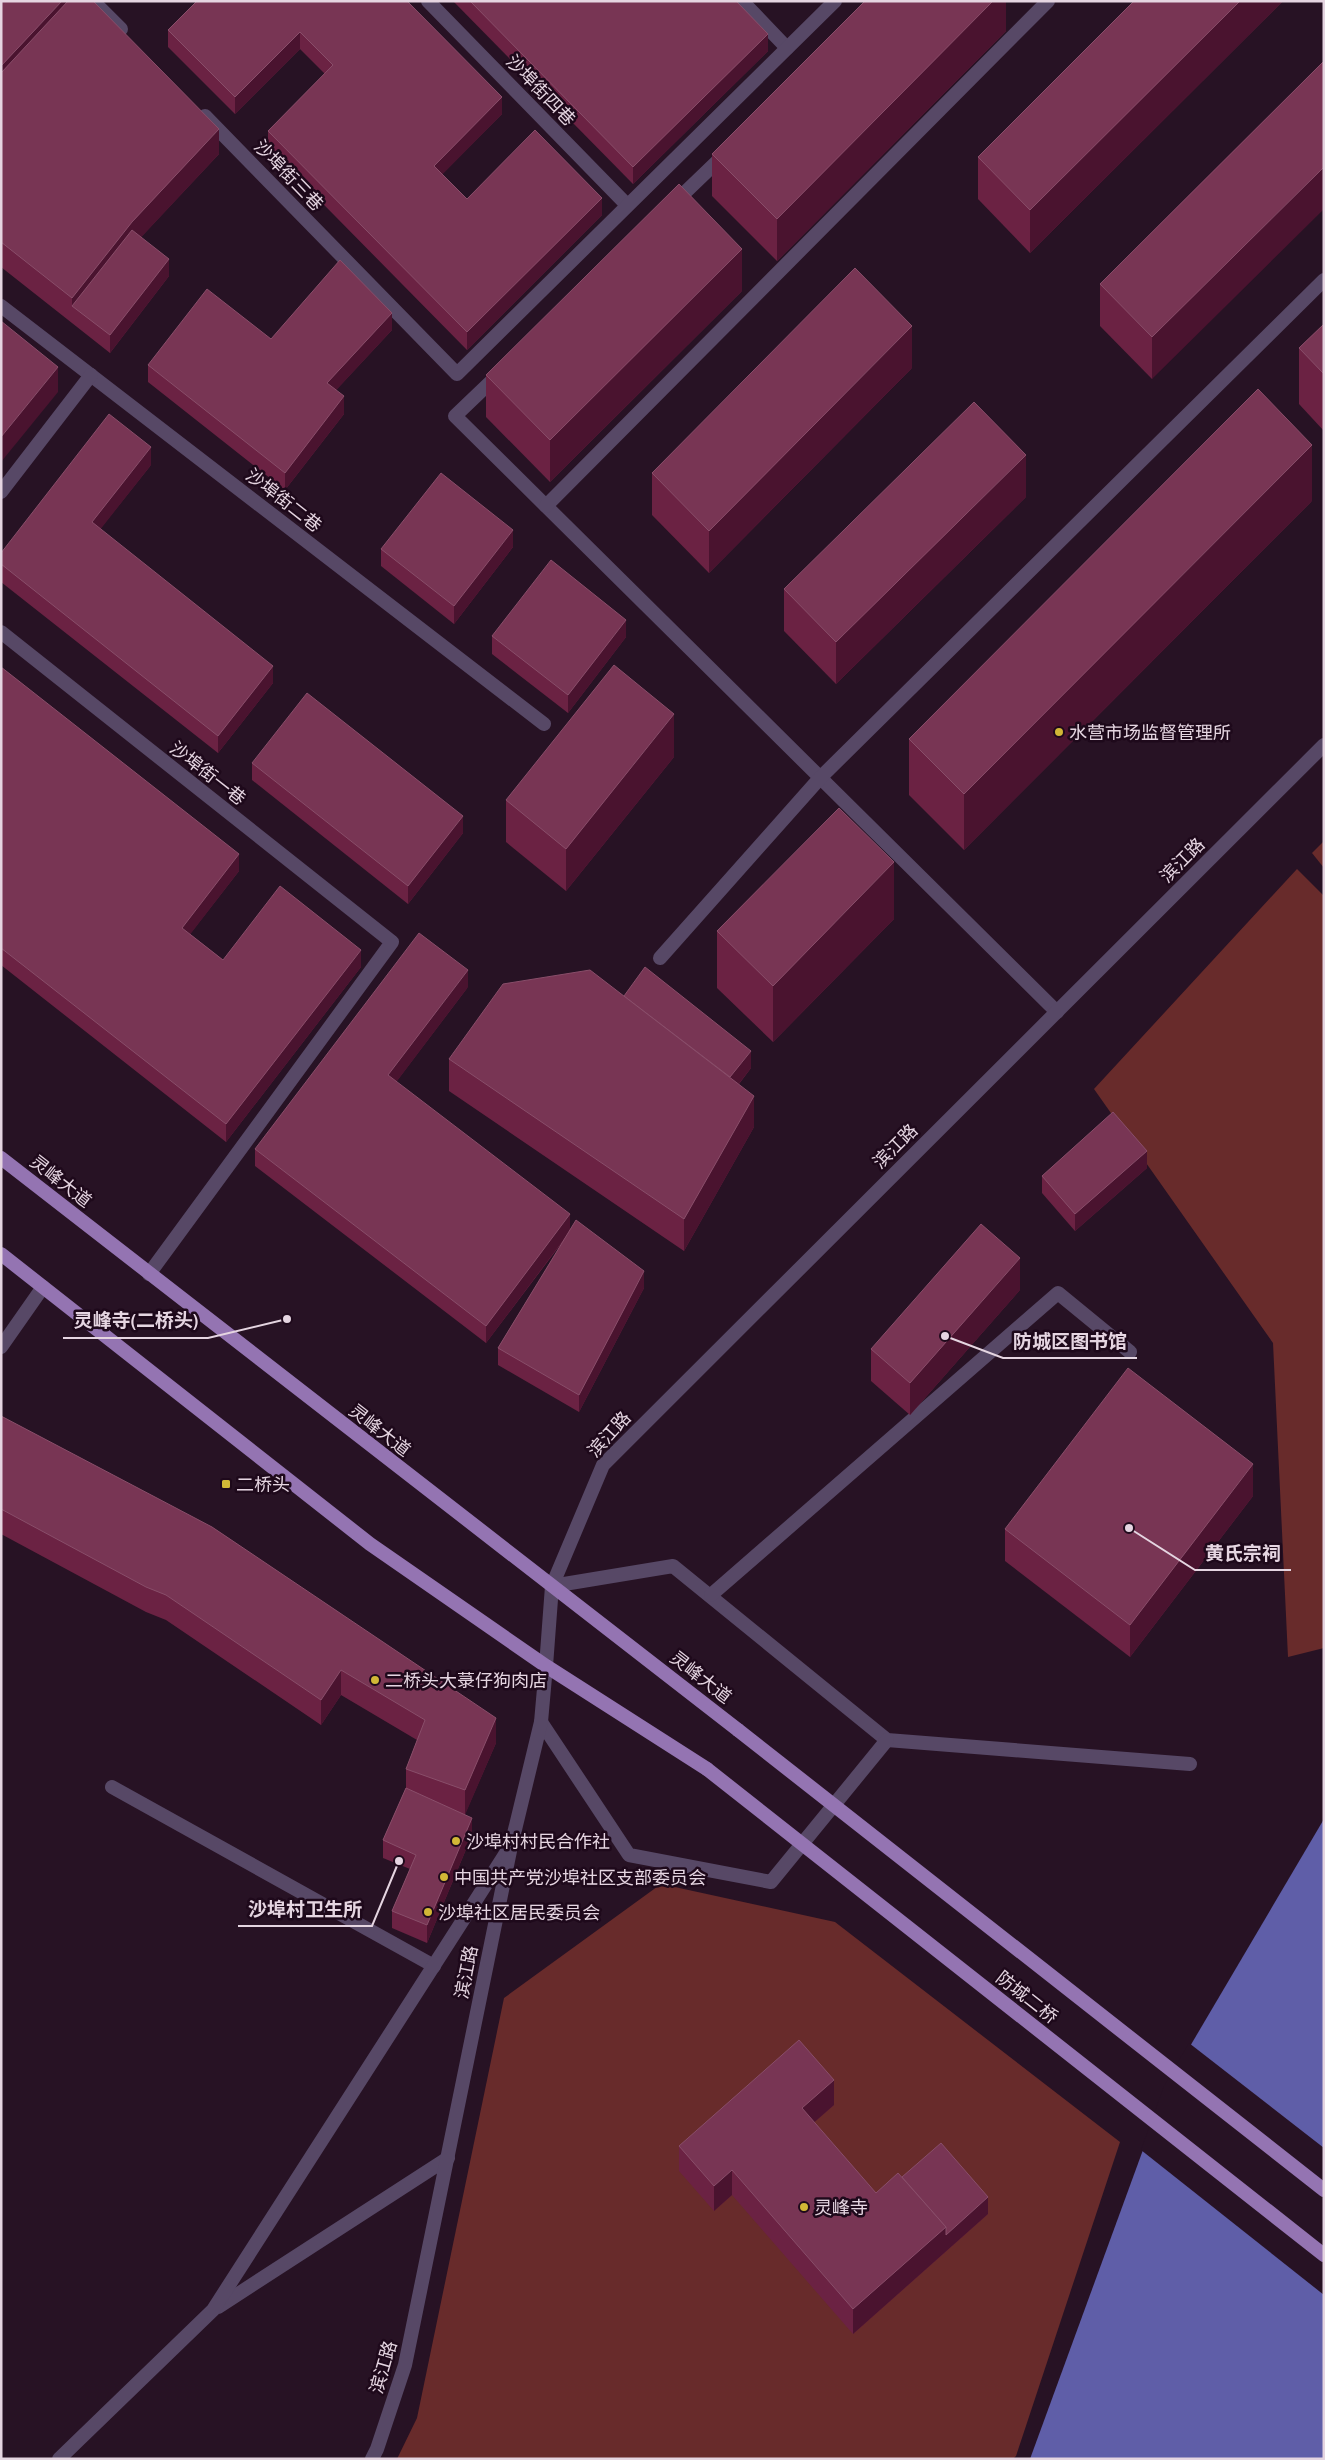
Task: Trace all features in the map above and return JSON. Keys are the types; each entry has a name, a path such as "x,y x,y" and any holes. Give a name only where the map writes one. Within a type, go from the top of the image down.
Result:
{"main road":[{"name":"灵峰大道","path":"1,1158 738,1730"},
{"path":"1,1254 370,1544 546,1666"},
{"name":"防城二桥","path":"546,1666 707,1769 1324,2255"},
{"name":"防城二桥","path":"738,1730 1324,2190"}],"street":[{"path":"93,1 128,36"},
{"name":"沙埠街四巷","path":"428,1 627,206"},
{"path":"742,1 787,48"},
{"path":"627,206 834,1"},
{"path":"546,506 1048,1"},
{"name":"沙埠街三巷","path":"196,107 457,374 627,206"},
{"path":"661,216 733,146"},
{"path":"660,958 820,778 1324,280"},
{"name":"沙埠街二巷","path":"1,306 544,724"},
{"path":"512,361 455,416 1056,1012"},
{"path":"1,492 91,375"},
{"name":"沙埠街一巷","path":"1,632 392,942 149,1274"},
{"name":"滨江路","path":"372,2459 406,2365 511,1846 541,1722 552,1586 603,1465 1324,746"},
{"path":"1,1347 43,1287"},
{"path":"711,1595 1058,1293 1130,1352"},
{"path":"552,1586 674,1566 887,1740 1190,1764"},
{"path":"541,1722 629,1855 771,1882 887,1740"},
{"path":"112,1787 434,1966"},
{"path":"213,2310 511,1846"},
{"path":"59,2459 213,2310 448,2158"}],"shaded area":[{"path":"1324,841 1324,868 1312,853"},
{"path":"1297,869 1324,896 1324,1648 1288,1657 1273,1343 1094,1089"},
{"path":"1324,1819 1324,2459 1030,2459 1166,2087"},
{"path":"661,1884 835,1922 1120,2142 1016,2456 1013,2459 397,2459 417,2418 504,1998"}],"pier":[{"path":"1189,2043 1324,2148 1324,2295 1141,2150 1164,2086"}],"building":[{"path":"1,1 62,1 1,66"},
{"path":"68,1 93,1 219,129 132,222 72,298 1,242 1,73"},
{"path":"197,1 407,1 502,97 434,166 467,199 535,130 602,198 467,332 268,131 333,65 300,32 235,97 168,30"},
{"path":"470,1 736,1 768,34 633,167"},
{"path":"865,1 993,1 777,219 712,154"},
{"path":"1134,1 1240,1 1030,210 978,157"},
{"path":"1324,61 1324,167 1152,337 1100,284"},
{"path":"679,184 742,249 550,440 486,375"},
{"path":"132,230 169,259 110,335 72,306"},
{"path":"340,260 392,313 327,383 344,396 285,473 148,365 207,289 271,339"},
{"path":"855,268 912,326 709,531 652,473"},
{"path":"1,321 58,367 1,437"},
{"path":"1324,324 1324,374 1299,348"},
{"path":"1258,389 1312,445 964,794 909,739"},
{"path":"974,402 1026,455 836,642 784,589"},
{"path":"109,414 151,447 92,522 273,666 218,736 1,564 1,553"},
{"path":"441,473 513,530 454,606 381,549"},
{"path":"551,560 626,620 568,695 492,636"},
{"path":"614,665 674,714 566,849 506,800"},
{"path":"1,667 239,854 182,928 223,960 280,886 361,950 226,1124 1,948"},
{"path":"307,693 463,816 408,886 252,763"},
{"path":"839,808 894,862 773,986 717,931"},
{"path":"419,933 468,970 388,1075 570,1214 486,1326 255,1149"},
{"path":"645,967 751,1051 730,1077 624,996"},
{"path":"590,970 754,1096 684,1219 449,1059 503,984"},
{"path":"1113,1112 1147,1151 1075,1214 1042,1176"},
{"path":"576,1220 644,1271 579,1395 498,1348"},
{"path":"981,1224 1020,1258 910,1383 871,1349"},
{"path":"1128,1368 1253,1464 1130,1625 1005,1529"},
{"path":"1,1416 212,1527 496,1718 465,1790 406,1769 425,1720 341,1670 321,1700 166,1595 146,1587 1,1509"},
{"path":"406,1788 472,1818 427,1925 392,1911 416,1855 383,1840"},
{"path":"799,2040 834,2080 802,2108 876,2193 898,2173 946,2227 853,2309 732,2170 714,2186 679,2146"},
{"path":"941,2143 988,2197 946,2235 946,2227 902,2177"}],"place":[{"name":"水营市场监督管理所","path":"1059,732"},
{"name":"灵峰寺(二桥头)","path":"287,1319"},
{"name":"防城区图书馆","path":"945,1336"},
{"name":"二桥头","path":"226,1484"},
{"name":"黄氏宗祠","path":"1129,1528"},
{"name":"二桥头大菉仔狗肉店","path":"375,1680"},
{"name":"沙埠村村民合作社","path":"456,1841"},
{"name":"沙埠村卫生所","path":"399,1861"},
{"name":"中国共产党沙埠社区支部委员会","path":"444,1877"},
{"name":"沙埠社区居民委员会","path":"428,1912"},
{"name":"灵峰寺","path":"804,2207"}]}
